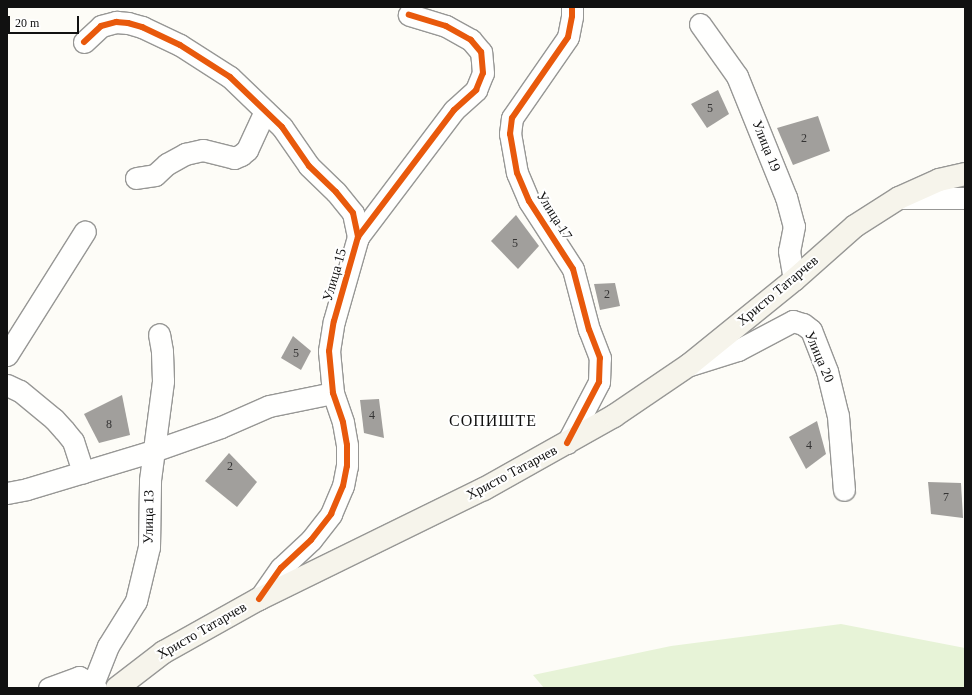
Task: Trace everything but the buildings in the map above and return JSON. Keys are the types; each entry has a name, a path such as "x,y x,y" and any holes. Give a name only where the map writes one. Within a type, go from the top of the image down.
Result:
{"main road":[{"name":"Христо Татарчев","path":"117,688 164,652 259,599 484,489 614,416 690,365 794,280 855,226 899,198 939,180 965,174"}],"street":[{"name":"Улица 17","path":"567,443 599,382 600,358 589,330 573,269 529,201 517,173 510,134 512,118 568,38 572,7"},
{"name":"Улица 15","path":"259,599 281,568 311,540 331,514 343,486 348,466 347,445 343,422 333,393 329,351 334,321 358,237 454,110 476,90 483,73 481,52 471,40 446,26 409,15"},
{"path":"84,42 101,26 116,22 128,23 142,27 180,45 230,77 282,127 309,166 336,192 353,213 358,237"},
{"name":"Улица 19","path":"700,24 737,76 786,197 794,226 789,251 794,280"},
{"path":"136,178 155,174 167,164 185,154 203,150 234,158 241,155 247,150 265,111"},
{"path":"899,198 965,198"},
{"path":"7,355 85,231"},
{"name":"Улица 20","path":"690,365 738,350 794,321 803,324 811,330 827,371 838,416 844,490"},
{"name":"Улица 13","path":"95,686 108,646 136,601 149,547 150,480 163,381 160,334"},
{"path":"7,385 20,391 54,419 64,430 73,441 83,472"},
{"path":"7,493 153,451 221,428 269,406 333,393"},
{"path":"49,688 79,677 95,686"}],"green space":[{"path":"841,624 965,648 965,688 544,688 533,675 671,646"}],"cycle path":[{"path":"567,443 599,382 600,358 589,330 573,269 529,201 517,173 510,134 512,118 568,37 572,7"},
{"path":"259,599 281,568 311,540 331,514 343,486 347,466 347,445 343,422 333,393 329,351 334,321 358,237 454,110 476,90 483,73 481,52 471,40 446,26 409,15"},
{"path":"84,42 101,26 116,22 128,23 142,27 180,45 230,77 282,127 309,166 336,192 353,213 358,237"}],"district":[{"name":"СОПИШТЕ","path":"493,421"}]}
